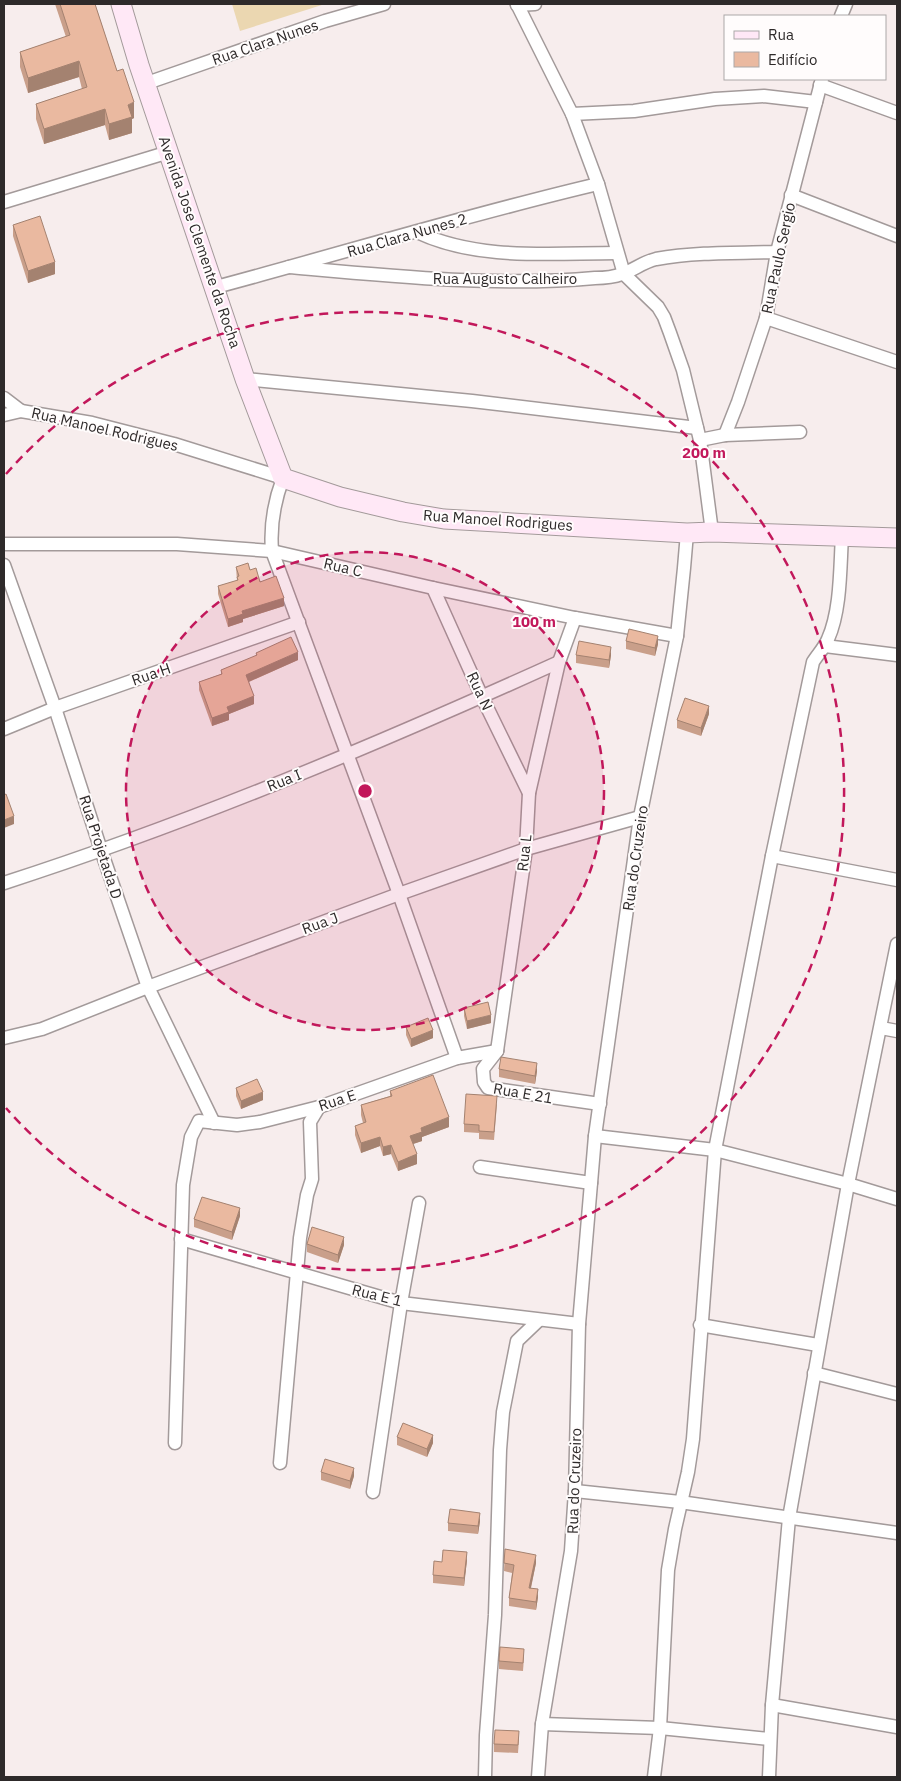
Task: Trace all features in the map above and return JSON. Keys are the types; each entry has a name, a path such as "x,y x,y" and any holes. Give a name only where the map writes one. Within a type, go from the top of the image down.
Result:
{"street":[{"name":"Avenida Jose Clemente da Rocha","path":"121,4 245,379 283,478"},
{"name":"Rua Clara Nunes","path":"147,83 325,21 384,4"},
{"path":"535,4 517,5 572,114 598,184 624,274 658,307 664,318 683,370 699,434 712,532"},
{"path":"821,82 897,113"},
{"name":"Rua Paulo Sergio","path":"725,435 766,318 777,252 821,82"},
{"path":"572,114 634,111 715,99 764,96 816,102"},
{"path":"4,202 169,152"},
{"name":"Rua Clara Nunes 2","path":"216,287 510,205 598,184"},
{"path":"791,195 897,236"},
{"path":"417,232 433,240 481,251 511,253 617,253"},
{"name":"Rua Augusto Calheiro","path":"289,267 391,276 520,282 595,278 624,274 639,265 686,255 777,252"},
{"path":"766,318 897,362"},
{"path":"245,379 472,401 699,434 725,435 800,432"},
{"path":"4,398 22,411"},
{"path":"4,415 22,411"},
{"name":"Rua Manoel Rodrigues","path":"22,411 92,423 174,444 362,502 444,519 686,533 712,532 897,538"},
{"path":"283,478 277,492 274,509 271,540 272,551 399,894 457,1058 497,1051"},
{"name":"Rua do Cruzeiro","path":"538,1777 542,1724 571,1551 575,1491 579,1324 595,1136 640,817 676,636 686,533"},
{"path":"654,1777 660,1728 668,1570 693,1439 700,1326 715,1150 772,856 814,662 825,646 833,626 842,536"},
{"name":"Rua C","path":"4,544 177,544 272,551 575,618 676,636"},
{"name":"Rua Projetada D","path":"4,565 55,708 148,987 214,1123"},
{"name":"Rua N","path":"433,588 482,697 529,793"},
{"name":"Rua L","path":"497,1051 526,849 529,793 559,662 575,618"},
{"name":"Rua H","path":"4,729 55,708 298,622"},
{"path":"825,646 897,655"},
{"name":"Rua I","path":"4,883 101,850 236,800 482,697 559,662"},
{"name":"Rua J","path":"4,1038 42,1029 148,987 526,849 640,817"},
{"path":"772,856 897,880"},
{"path":"769,1777 769,1739 789,1518 818,1345 848,1184 897,944"},
{"path":"881,1028 897,1031"},
{"name":"Rua E 21","path":"497,1051 483,1069 484,1082 488,1088 600,1104"},
{"name":"Rua E","path":"214,1123 249,1124 319,1107 457,1058"},
{"path":"280,1464 302,1221 312,1179 310,1122 319,1107"},
{"path":"174,1443 183,1185 191,1137 199,1121 214,1123"},
{"path":"595,1136 715,1150 848,1184 897,1199"},
{"path":"480,1167 591,1183"},
{"path":"373,1492 401,1303 419,1203"},
{"name":"Rua E 1","path":"181,1239 401,1303 579,1324"},
{"path":"485,1777 503,1412 517,1341 539,1320"},
{"path":"700,1326 818,1345"},
{"path":"814,1373 897,1394"},
{"path":"575,1491 680,1502 897,1533"},
{"path":"772,1705 897,1727"},
{"path":"542,1724 660,1728 769,1739"}],"shaded area":[{"path":"232,4 325,4 240,31"}],"building":[{"path":"60,4 95,4 117,71 123,69 134,102 128,105 132,117 109,124 105,109 44,129 36,104 87,87 79,61 28,78 20,52 70,35"},
{"path":"40,216 55,262 28,271 13,225"},
{"path":"248,563 250,570 256,568 260,582 276,576 284,598 242,611 243,614 228,619 218,586 238,580 237,577 239,576 236,567"},
{"path":"629,629 658,636 655,648 626,641"},
{"path":"291,637 298,652 246,675 254,696 227,707 229,712 212,718 199,682 222,674 221,670 257,655 256,653"},
{"path":"579,641 611,647 609,660 576,655"},
{"path":"685,698 709,706 701,728 677,720"},
{"path":"6,794 14,816 4,820 4,795"},
{"path":"488,1002 491,1015 467,1021 464,1008"},
{"path":"428,1018 433,1030 411,1039 406,1027"},
{"path":"501,1057 537,1063 535,1076 499,1069"},
{"path":"433,1075 449,1117 421,1128 422,1132 410,1136 417,1154 398,1162 391,1145 383,1147 380,1137 361,1143 355,1126 366,1122 361,1105 392,1096 390,1091"},
{"path":"257,1079 263,1092 241,1101 236,1088"},
{"path":"466,1094 497,1096 494,1132 479,1131 479,1125 464,1124"},
{"path":"202,1197 240,1208 232,1232 194,1219"},
{"path":"312,1227 344,1237 338,1255 307,1244"},
{"path":"403,1423 433,1435 427,1449 397,1437"},
{"path":"325,1459 354,1468 350,1481 321,1472"},
{"path":"450,1509 480,1513 478,1526 448,1523"},
{"path":"505,1549 536,1555 529,1588 538,1589 536,1602 509,1598 514,1565 504,1563"},
{"path":"443,1550 467,1552 464,1578 433,1575 434,1561 442,1562"},
{"path":"500,1647 524,1649 523,1663 499,1661"},
{"path":"495,1730 519,1731 518,1745 494,1744"}]}
